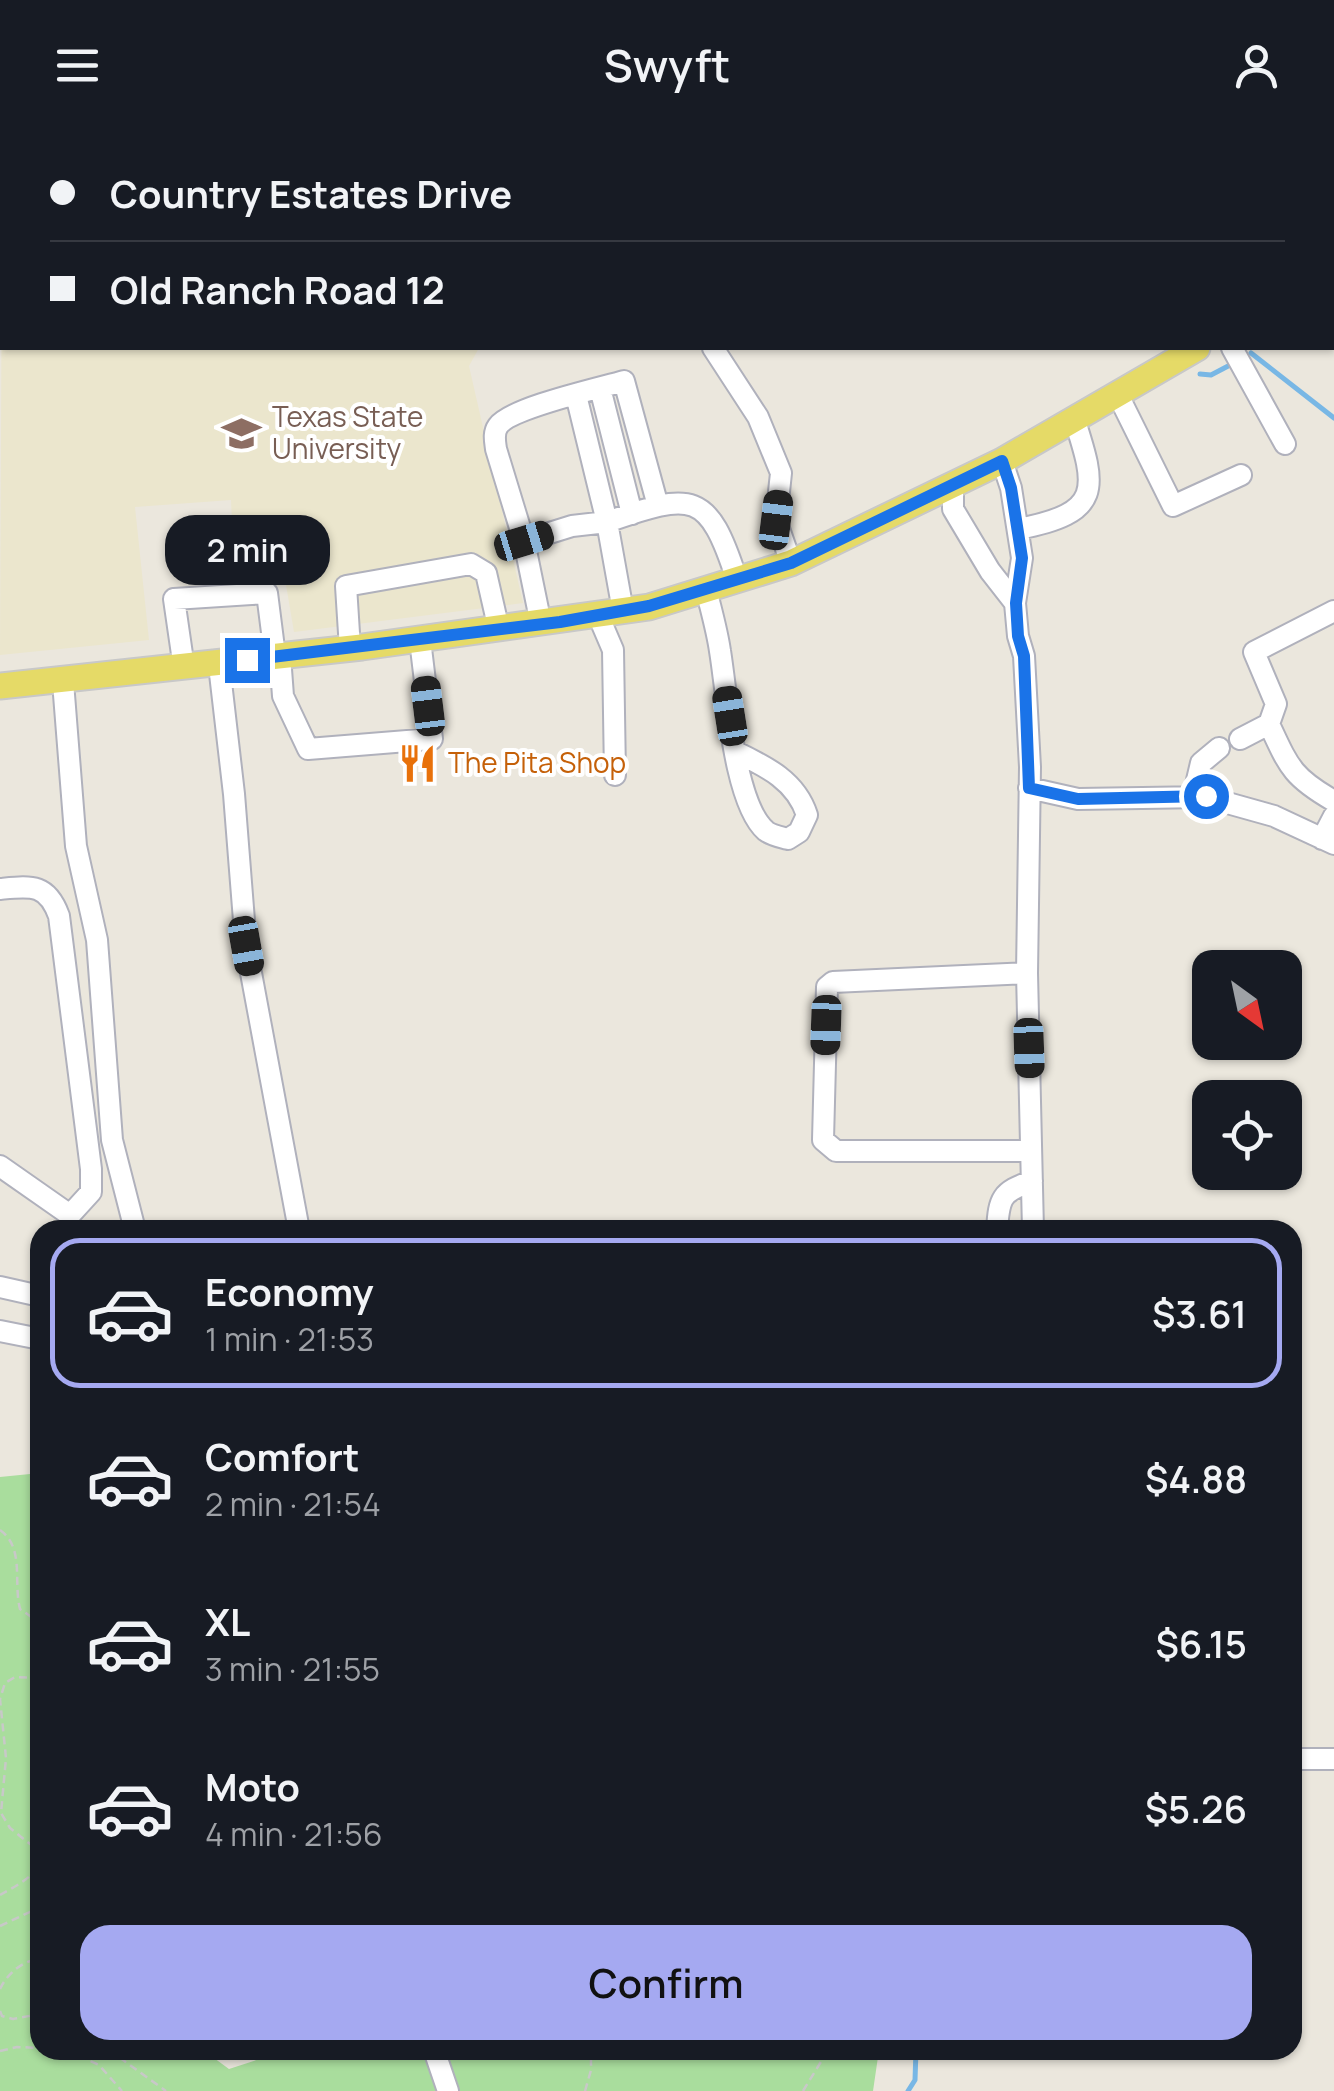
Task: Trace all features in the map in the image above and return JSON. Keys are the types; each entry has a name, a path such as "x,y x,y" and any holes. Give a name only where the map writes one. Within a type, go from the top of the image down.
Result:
{"main road":[{"path":"0,686 219,665 499,630 610,613 706,590 791,563 952,487 1193,350"}],"street":[{"path":"714,350 758,418 781,473 776,520 791,563"},
{"path":"1233,350 1285,444"},
{"path":"541,624 524,541 496,449 495,434 505,419 624,381 658,506"},
{"path":"600,388 632,514"},
{"path":"1117,393 1173,506 1241,475"},
{"path":"576,395 607,522 614,650 614,775"},
{"path":"1018,530 1062,516 1079,506 1088,492 1091,476 1074,418"},
{"path":"1002,461 1011,488 1022,558 1016,603 1024,656 1029,788 1027,973 1033,1220"},
{"path":"952,487 952,510 990,571 1016,603"},
{"path":"524,541 572,526 607,522 682,503 699,508 714,521 737,580"},
{"path":"350,649 346,586 470,564 486,573 499,630"},
{"path":"706,590 720,645 736,752"},
{"path":"184,668 174,599 267,593 283,696 308,749 432,739 420,640"},
{"path":"1240,739 1269,724 1276,704 1254,652 1334,610"},
{"path":"219,665 246,946 297,1220"},
{"path":"63,682 76,846 97,940 112,1140 132,1220"},
{"path":"1269,724 1302,783 1334,801"},
{"path":"1193,797 1201,763 1219,748"},
{"path":"1029,788 1078,799 1206,796 1274,816 1328,842 1334,816"},
{"path":"0,890 36,888 52,898 59,916 91,1169 90,1192 77,1220"},
{"path":"1027,973 833,982 827,987 823,1140 836,1151 1031,1151"},
{"path":"0,1166 73,1220"},
{"path":"998,1220 999,1202 1011,1188 1032,1181"},
{"path":"0,1292 30,1295"},
{"path":"0,1331 30,1337"},
{"path":"1302,1759 1334,1759"},
{"path":"437,2060 448,2091"}],"path":[{"path":"0,1530 8,1536 18,1557 15,1588 20,1609 30,1616"},
{"path":"30,1678 14,1678 5,1684 0,1700 6,1758 1,1813 10,1828 30,1844"},
{"path":"0,1895 30,1876"},
{"path":"0,1926 30,1912"},
{"path":"0,1988 15,1969 30,1963"},
{"path":"0,2011 2,2016 13,2019 30,2016"},
{"path":"0,2052 30,2048"},
{"path":"87,2060 99,2066 122,2091"},
{"path":"123,2060 166,2091"},
{"path":"585,2091 591,2060"},
{"path":"804,2091 822,2060"}],"shaded area":[{"name":"Texas State University","path":"1,350 478,350 469,366 523,603 294,632 283,567 234,570 231,500 135,507 149,640 0,655"}],"green space":[{"path":"30,1474 30,2060 217,2060 229,2069 256,2060 878,2060 873,2091 0,2091 0,1477"}],"waterway":[{"path":"1251,353 1334,418"},
{"path":"1200,374 1211,375 1232,364"},
{"path":"908,2091 915,2080 916,2060"}],"place":[{"name":"Texas State University","path":"242,433"},
{"name":"The Pita Shop","path":"418,763"}],"route":[{"path":"247,660 560,622 649,606 791,563 1002,461 1011,488 1022,558 1016,603 1028,711 1029,788 1078,799 1206,796"}]}
